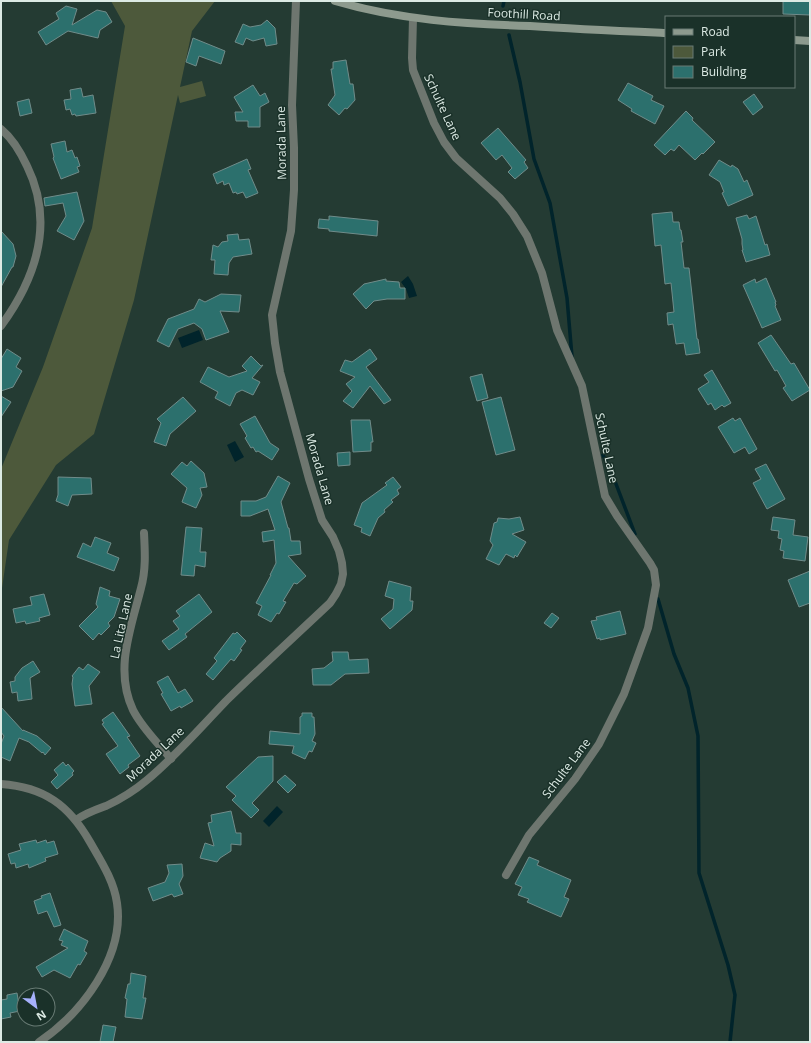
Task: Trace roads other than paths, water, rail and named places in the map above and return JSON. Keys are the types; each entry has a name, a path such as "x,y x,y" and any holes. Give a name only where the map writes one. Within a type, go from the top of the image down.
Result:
{"main road":[{"name":"Foothill Road","path":"335,1 375,11 413,18 487,24 665,33"},
{"path":"795,40 810,41"}],"street":[{"name":"Morada Lane","path":"76,820 89,811 105,806 133,792 171,758 254,674 330,604 338,590 343,574 339,551 322,520 309,480 280,372 274,343 274,308 291,231 294,155 292,105 296,1"},
{"name":"Schulte Lane","path":"413,18 413,70 434,123 444,142 465,168 481,180 500,198 513,214 530,242 542,273 557,330 582,386 605,496 617,516 645,554 654,570 656,579 648,628 624,694 599,744 575,779 529,835 506,875"},
{"path":"1,129 16,146 32,175 41,211 40,243 34,262 21,294 1,326"},
{"name":"La Lita Lane","path":"144,533 145,568 142,587 129,632 125,658 125,685 133,710 140,721 171,758"},
{"path":"1,784 15,784 29,788 49,796 66,809 76,820 104,866 114,890 118,909 118,929 115,942 110,956 94,987 68,1018 50,1035 39,1042"}],"water":[{"path":"408,276 413,284 417,296 409,298 406,289 401,282"},
{"path":"199,330 203,340 182,348 178,338"},
{"path":"235,441 244,457 235,462 227,445"},
{"path":"277,806 283,812 269,827 263,821"}],"waterway":[{"path":"503,6 504,1"},
{"path":"509,35 520,82 534,159 550,203 567,298 572,357"},
{"path":"603,455 613,476 635,534"},
{"path":"658,599 674,654 688,688 698,736 699,873 728,965 735,995 730,1042"}]}
